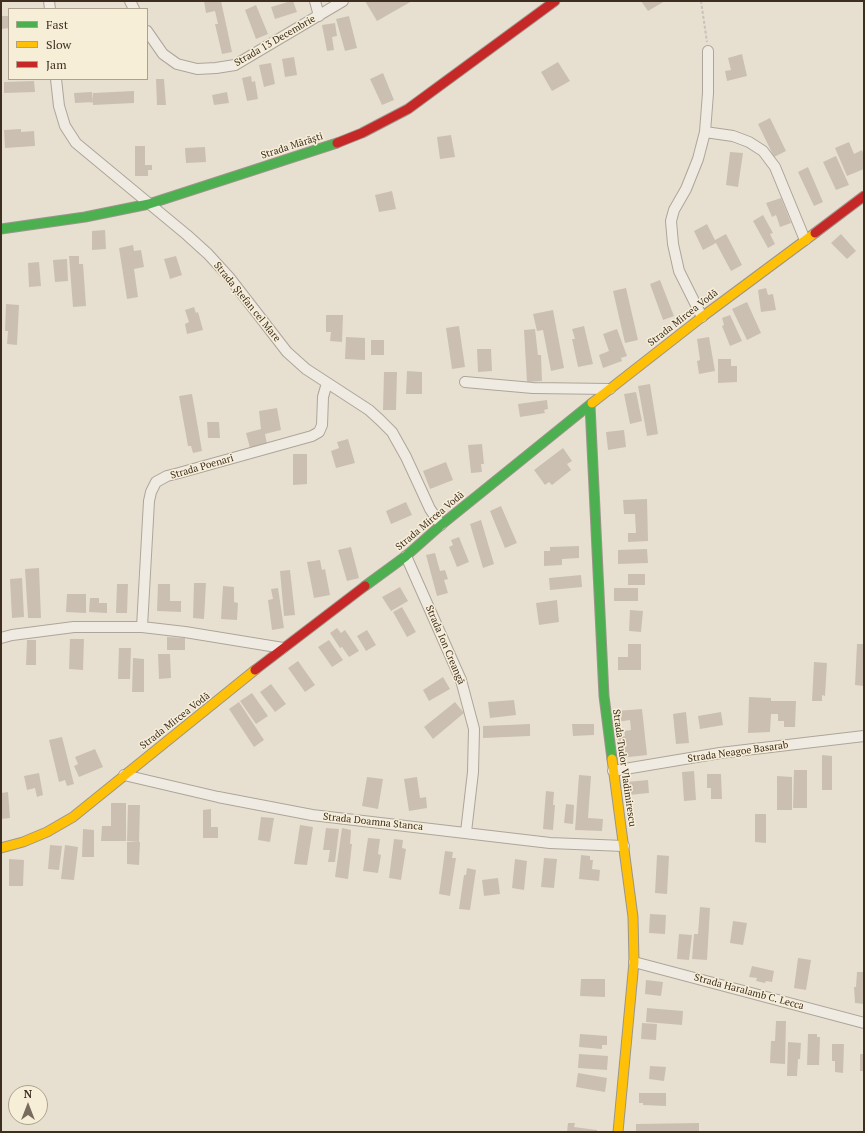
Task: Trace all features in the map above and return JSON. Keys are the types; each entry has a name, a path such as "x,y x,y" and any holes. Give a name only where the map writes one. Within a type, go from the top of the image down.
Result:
{"street":[{"path":"315,1 319,16"},
{"name":"Strada 13 Decembrie","path":"148,33 162,54 177,64 197,69 235,65 343,1"},
{"name":"Strada Mărăști","path":"1,229 85,217 149,204 334,144 362,133 408,109 555,1"},
{"path":"702,317 679,270 672,244 671,221 674,210 686,189 698,159 705,132 708,87 708,51"},
{"name":"Strada Ștefan cel Mare","path":"56,80 59,106 65,126 76,143 208,254 229,277 287,352 306,369 369,410 392,432 406,457 430,509 441,525"},
{"path":"705,132 733,136 749,142 763,151 775,167 805,240"},
{"name":"Strada Mircea Vodă","path":"1,848 23,842 47,832 73,816 284,648 406,556 441,525 610,389 702,317 864,196"},
{"path":"465,382 533,388 610,389"},
{"name":"Strada Poenari","path":"142,628 148,500 156,482 167,476 312,436 319,432 322,424 323,397 327,383"},
{"name":"Strada Tudor Vladimirescu","path":"590,405 604,696 633,917 634,962 618,1132"},
{"name":"Strada Ion Creangă","path":"406,556 461,680 474,729 473,772 466,832"},
{"path":"1,638 12,635 74,627 142,628 184,632 284,648"},
{"name":"Strada Neagoe Basarab","path":"613,772 720,753 864,736"},
{"name":"Strada Doamna Stanca","path":"124,775 218,797 312,815 550,843 624,846"},
{"name":"Strada Haralamb C. Lecca","path":"634,962 864,1023"}],"path":[{"path":"701,1 708,51"}],"building":[{"path":"204,1 221,1 232,52 222,54 215,24 218,24 215,11 206,13"},
{"path":"293,1 297,12 275,19 271,7"},
{"path":"365,1 412,1 377,21"},
{"path":"641,1 665,1 648,11"},
{"path":"256,5 268,34 256,39 245,10"},
{"path":"1,16 8,16 8,28 1,29"},
{"path":"349,16 357,48 345,51 336,19"},
{"path":"335,23 337,36 332,37 334,50 327,51 322,25"},
{"path":"742,54 747,76 727,81 725,71 731,70 728,58"},
{"path":"294,57 297,75 285,77 282,59"},
{"path":"558,62 570,81 552,91 541,72"},
{"path":"271,63 275,84 264,87 259,65"},
{"path":"383,73 394,100 382,105 370,79"},
{"path":"251,76 252,82 255,81 258,99 247,101 242,78"},
{"path":"156,79 164,79 166,105 157,105"},
{"path":"34,81 35,92 4,93 4,82"},
{"path":"134,91 134,103 93,105 93,93"},
{"path":"92,92 93,102 75,103 74,93"},
{"path":"227,92 229,103 214,105 212,95"},
{"path":"770,118 786,151 774,157 758,124"},
{"path":"21,129 21,132 34,131 35,146 5,148 4,130"},
{"path":"451,135 455,157 440,159 437,137"},
{"path":"849,142 854,154 862,150 864,156 864,169 847,176 835,148"},
{"path":"135,146 145,146 145,165 152,165 152,170 148,170 148,176 135,176"},
{"path":"205,147 206,162 186,163 185,148"},
{"path":"730,152 743,153 738,187 726,185"},
{"path":"836,156 849,185 836,190 823,162"},
{"path":"808,167 823,202 814,206 798,172"},
{"path":"392,191 396,209 379,212 375,195"},
{"path":"781,198 791,223 780,227 776,215 772,217 766,203"},
{"path":"763,215 773,233 770,234 775,244 768,248 753,221"},
{"path":"707,224 715,240 726,234 742,265 731,271 716,243 703,250 694,231"},
{"path":"105,230 106,249 92,250 92,231"},
{"path":"841,234 856,251 847,259 831,243"},
{"path":"133,245 134,251 141,250 144,267 134,269 138,297 127,299 119,248"},
{"path":"69,256 79,256 79,264 83,264 86,306 73,307"},
{"path":"176,256 182,275 170,279 164,259"},
{"path":"67,259 68,281 55,282 53,260"},
{"path":"39,262 41,286 29,287 28,263"},
{"path":"660,280 674,316 663,320 650,284"},
{"path":"626,288 638,340 625,343 613,291"},
{"path":"766,288 768,295 773,294 776,310 761,312 758,290"},
{"path":"747,302 761,333 747,340 732,309"},
{"path":"6,304 19,305 17,345 7,344 8,331 5,331"},
{"path":"194,307 196,313 198,312 203,330 187,334 185,324 189,322 185,310"},
{"path":"553,310 564,368 551,371 543,330 537,331 533,314"},
{"path":"326,315 343,315 342,342 330,341 331,332 326,332"},
{"path":"730,315 742,341 730,346 722,326 724,325 722,318"},
{"path":"459,326 465,367 452,369 446,328"},
{"path":"584,326 593,364 578,367 572,339 575,339 572,329"},
{"path":"535,329 538,355 541,355 542,381 527,382 524,330"},
{"path":"617,329 627,356 621,358 622,361 603,368 599,355 609,351 603,334"},
{"path":"346,337 365,338 365,360 345,359"},
{"path":"709,337 715,371 699,374 697,361 700,360 697,339"},
{"path":"371,340 384,340 384,355 371,355"},
{"path":"477,349 491,349 492,371 478,372"},
{"path":"718,359 731,359 731,366 737,366 737,382 718,383"},
{"path":"407,371 422,372 422,394 406,394"},
{"path":"384,372 397,372 396,410 383,410"},
{"path":"650,384 658,434 647,436 638,386"},
{"path":"636,392 642,421 630,424 624,394"},
{"path":"192,394 202,451 193,453 191,446 188,446 179,396"},
{"path":"547,400 548,409 544,410 545,413 520,417 518,404"},
{"path":"277,408 281,430 265,434 267,444 250,448 246,433 261,429 259,411"},
{"path":"207,422 219,422 220,438 208,438"},
{"path":"624,430 626,447 608,450 606,432"},
{"path":"348,439 355,463 336,468 331,451 339,448 337,442"},
{"path":"482,444 484,464 481,464 482,472 471,473 468,445"},
{"path":"563,448 572,461 567,464 571,470 552,485 549,482 545,485 534,470"},
{"path":"293,454 307,454 307,484 293,485"},
{"path":"446,462 453,480 430,489 423,471"},
{"path":"647,499 648,541 628,542 628,533 636,533 635,514 624,514 623,500"},
{"path":"406,502 412,515 391,524 386,511"},
{"path":"501,506 517,543 505,548 490,511"},
{"path":"481,520 494,564 483,568 470,524"},
{"path":"459,537 469,562 457,567 449,547 453,545 451,540"},
{"path":"579,546 579,558 562,559 562,565 544,566 544,551 550,551 550,547"},
{"path":"351,547 359,578 347,581 338,550"},
{"path":"647,549 648,563 618,564 618,550"},
{"path":"435,553 440,571 445,570 448,579 444,580 448,593 437,596 426,555"},
{"path":"320,560 322,570 325,569 330,595 314,598 307,562"},
{"path":"39,568 41,618 28,618 25,569"},
{"path":"290,570 295,615 284,616 280,571"},
{"path":"628,574 645,574 645,585 628,585"},
{"path":"581,575 582,587 550,590 549,578"},
{"path":"22,578 24,617 12,618 10,579"},
{"path":"194,583 206,583 204,619 193,618"},
{"path":"117,584 128,584 127,613 116,613"},
{"path":"158,584 170,584 170,601 181,601 181,612 157,611"},
{"path":"223,586 234,587 234,602 238,603 237,620 221,619"},
{"path":"400,587 408,601 391,611 382,597"},
{"path":"278,588 284,628 272,630 268,600 273,599 271,589"},
{"path":"614,588 638,588 638,601 614,601"},
{"path":"67,594 86,594 86,613 66,612"},
{"path":"90,598 99,598 99,603 107,603 107,613 89,612"},
{"path":"557,600 559,622 539,625 536,603"},
{"path":"402,607 416,632 407,637 393,612"},
{"path":"630,610 643,611 641,632 629,631"},
{"path":"337,628 341,633 345,630 359,651 349,657 342,647 340,648 330,633"},
{"path":"367,630 376,645 366,651 357,636"},
{"path":"167,637 185,638 185,650 167,650"},
{"path":"70,639 84,639 83,670 69,669"},
{"path":"27,640 36,640 36,665 26,665"},
{"path":"329,640 343,660 332,667 318,647"},
{"path":"628,644 641,644 641,670 618,670 618,657 628,657"},
{"path":"857,644 864,644 864,686 855,685"},
{"path":"119,648 131,648 130,679 118,679"},
{"path":"158,654 170,654 171,678 159,679"},
{"path":"133,658 144,659 144,692 132,692"},
{"path":"298,661 315,685 305,692 288,668"},
{"path":"814,662 827,663 825,696 822,695 822,701 812,701"},
{"path":"443,677 450,689 429,701 423,690"},
{"path":"271,684 286,704 275,712 260,692"},
{"path":"252,693 268,716 256,724 240,701"},
{"path":"749,697 771,698 771,701 796,701 795,727 784,727 784,721 778,721 778,714 771,714 770,732 748,733"},
{"path":"514,700 516,715 490,718 488,702"},
{"path":"239,702 264,740 254,747 229,709"},
{"path":"455,702 464,713 433,739 424,727"},
{"path":"642,709 647,755 620,758 618,737 625,736 624,731 631,730 630,720 617,722 616,711"},
{"path":"686,712 689,743 676,744 673,714"},
{"path":"721,712 723,725 700,729 698,716"},
{"path":"530,724 530,736 483,738 483,726"},
{"path":"572,724 594,724 594,735 573,736"},
{"path":"62,737 74,784 67,786 65,780 59,782 49,740"},
{"path":"95,749 103,767 79,777 74,766 78,764 75,757"},
{"path":"822,755 832,756 832,790 822,790"},
{"path":"794,770 807,770 807,808 793,808"},
{"path":"694,771 696,800 684,801 682,772"},
{"path":"39,773 43,795 37,797 35,788 27,790 24,776"},
{"path":"707,774 721,774 722,799 711,799 711,788 707,788"},
{"path":"579,775 591,776 588,818 603,819 602,831 575,830"},
{"path":"777,776 792,777 792,810 777,810"},
{"path":"367,777 383,779 378,809 362,806"},
{"path":"417,777 420,798 426,797 427,808 409,811 404,779"},
{"path":"648,780 649,793 629,795 627,782"},
{"path":"546,791 554,792 553,805 555,805 553,830 543,829"},
{"path":"8,792 10,818 1,819 1,793"},
{"path":"111,803 126,803 126,841 101,841 102,826 111,826"},
{"path":"566,804 574,805 573,824 564,823"},
{"path":"128,805 140,805 139,842 127,841"},
{"path":"211,809 211,827 218,827 218,838 203,838 203,810"},
{"path":"755,814 766,814 766,843 755,842"},
{"path":"261,817 274,818 270,842 258,840"},
{"path":"300,825 313,827 307,865 294,864"},
{"path":"326,828 339,829 335,862 328,862 330,850 323,850"},
{"path":"342,828 351,830 350,844 352,844 348,879 335,877"},
{"path":"83,829 94,830 94,857 82,857"},
{"path":"368,838 380,839 378,854 381,855 378,873 363,871"},
{"path":"394,839 403,840 402,848 406,849 401,880 389,878"},
{"path":"127,842 140,842 139,865 127,864"},
{"path":"50,845 62,846 59,870 48,869"},
{"path":"65,845 78,847 74,880 61,879"},
{"path":"445,851 453,852 452,858 456,858 450,896 439,894"},
{"path":"581,855 590,856 590,860 593,860 592,869 600,870 599,881 579,879"},
{"path":"657,855 669,856 667,894 655,893"},
{"path":"544,858 557,859 554,888 541,887"},
{"path":"9,859 24,860 23,886 9,886"},
{"path":"515,859 527,861 524,890 512,888"},
{"path":"467,868 476,870 470,910 459,909 464,875 466,875"},
{"path":"498,878 500,894 484,896 482,880"},
{"path":"700,907 710,908 707,960 692,959 694,934 698,934"},
{"path":"650,914 666,915 665,934 649,933"},
{"path":"733,921 747,923 743,945 730,943"},
{"path":"679,934 692,935 689,960 677,959"},
{"path":"798,958 811,960 806,990 794,988"},
{"path":"752,966 774,971 772,982 766,981 765,983 756,981 757,978 749,977"},
{"path":"857,972 864,972 864,1004 855,1003 854,987 856,987"},
{"path":"581,979 605,979 605,997 580,996"},
{"path":"646,980 663,982 661,996 645,994"},
{"path":"647,1008 683,1011 682,1025 646,1022"},
{"path":"776,1021 786,1021 785,1064 770,1063 771,1041 775,1041"},
{"path":"642,1023 657,1024 656,1040 641,1039"},
{"path":"580,1034 607,1036 607,1045 602,1045 602,1049 579,1047"},
{"path":"808,1034 817,1034 817,1037 820,1037 819,1065 807,1065"},
{"path":"788,1042 801,1043 797,1076 787,1076"},
{"path":"832,1044 844,1044 843,1073 835,1072 835,1061 832,1061"},
{"path":"579,1054 608,1056 607,1070 578,1068"},
{"path":"860,1054 864,1054 864,1071 860,1071"},
{"path":"650,1066 666,1067 664,1081 649,1079"},
{"path":"578,1073 607,1078 605,1092 576,1087"},
{"path":"639,1093 666,1093 666,1106 643,1105 643,1103 639,1103"},
{"path":"568,1123 575,1123 574,1127 597,1130 597,1132 567,1132"},
{"path":"699,1123 699,1131 694,1132 636,1132 636,1124"}],"traffic: fast":[{"path":"1,229 85,217 149,204 337,143"},
{"path":"365,586 406,556 441,525 592,403"},
{"path":"590,405 604,696 612,759"}],"traffic: slow":[{"path":"592,403 702,317 815,233"},
{"path":"1,848 23,842 47,832 73,817 255,670"},
{"path":"612,759 633,917 634,962 618,1132"}],"traffic: jam":[{"path":"337,143 362,133 408,109 555,1"},
{"path":"815,233 864,196"},
{"path":"255,670 365,586"}]}
